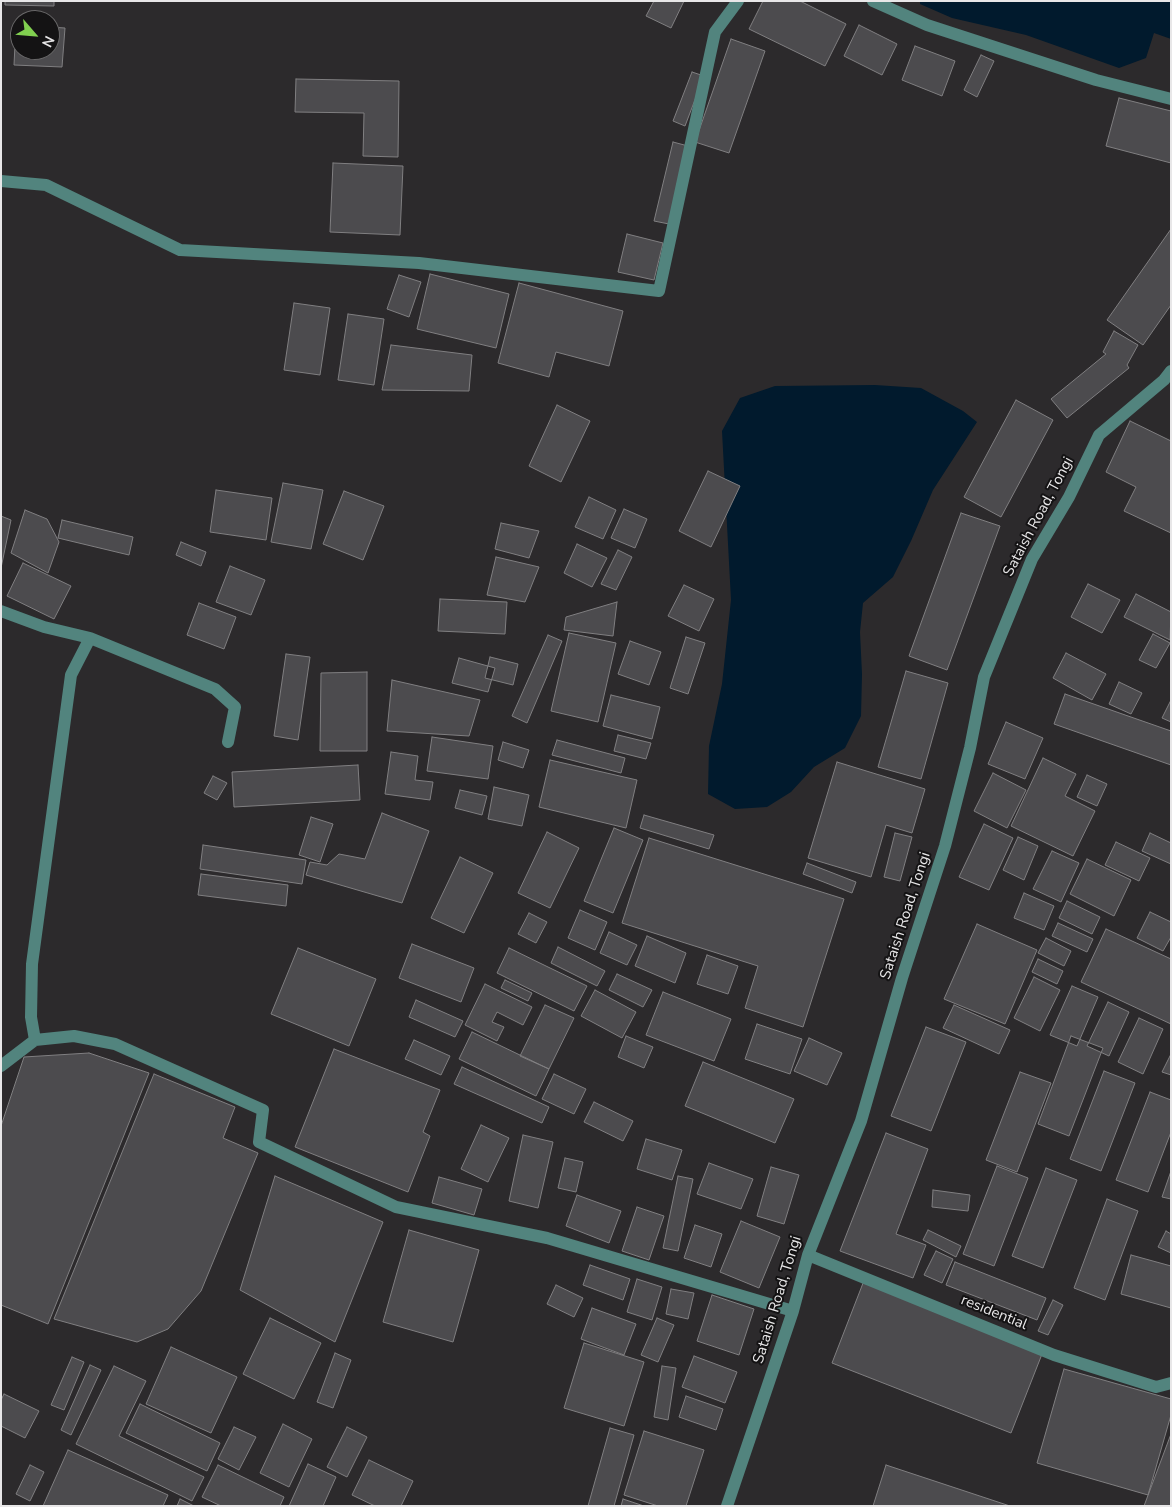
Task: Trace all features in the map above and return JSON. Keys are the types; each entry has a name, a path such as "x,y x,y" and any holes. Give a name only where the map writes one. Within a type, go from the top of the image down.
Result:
{"street":[{"path":"1,182 46,185 180,250 419,263 659,291 715,32 738,1"},
{"path":"873,1 937,28 1096,80 1171,99"},
{"name":"Sataish Road, Tongi","path":"727,1506 793,1311 808,1254 861,1121 902,978 945,846 970,748 984,677 1032,559 1069,497 1099,435 1164,380 1171,371"},
{"path":"1,611 44,627 90,638 215,689 235,707 228,742"},
{"path":"35,1040 31,1017 32,964 71,675 90,638"},
{"path":"1,1066 35,1040 74,1036 115,1044 263,1110 259,1142 396,1207 547,1238 793,1311"},
{"name":"residential","path":"808,1254 1054,1355 1156,1387 1171,1383"}],"water":[{"path":"920,1 1171,1 1171,39 1154,33 1146,58 1119,68 1026,35 952,18 920,4"},
{"path":"875,385 921,388 963,411 977,422 933,490 893,577 863,603 860,632 861,716 845,748 814,767 791,792 767,807 735,809 708,794 709,746 722,684 731,600 722,431 740,398 775,386"}],"building":[{"path":"5,1 54,1 54,6 5,5"},
{"path":"654,1 684,1 671,28 646,16"},
{"path":"763,1 800,1 846,24 825,66 749,29"},
{"path":"859,25 897,44 882,75 844,56"},
{"path":"60,28 65,28 62,67 14,65 14,60 60,60"},
{"path":"731,39 765,51 729,153 695,142"},
{"path":"915,46 955,61 942,96 902,80"},
{"path":"981,55 994,61 977,97 964,90"},
{"path":"692,72 704,76 685,126 673,121"},
{"path":"296,79 399,81 398,157 363,156 364,113 295,112"},
{"path":"1119,98 1171,111 1171,163 1106,146"},
{"path":"673,142 688,146 669,224 654,221"},
{"path":"333,163 403,166 400,235 330,232"},
{"path":"1171,229 1171,305 1143,345 1107,320"},
{"path":"627,234 663,243 654,280 618,272"},
{"path":"430,274 509,294 496,348 417,329"},
{"path":"399,275 421,282 409,317 387,309"},
{"path":"519,283 623,311 609,366 556,352 549,377 498,363"},
{"path":"294,303 330,308 320,375 284,370"},
{"path":"348,314 384,319 374,385 338,380"},
{"path":"1114,331 1138,345 1127,365 1129,368 1067,418 1051,399 1106,354 1103,352"},
{"path":"391,345 472,355 469,391 382,390"},
{"path":"1016,400 1053,420 1001,517 964,497"},
{"path":"557,405 590,421 561,482 529,466"},
{"path":"1130,421 1171,441 1171,533 1124,511 1136,487 1106,472"},
{"path":"708,471 740,486 711,547 679,531"},
{"path":"283,483 323,490 311,549 271,542"},
{"path":"216,490 272,498 266,540 210,532"},
{"path":"344,491 384,506 363,560 323,544"},
{"path":"589,497 616,510 603,539 575,527"},
{"path":"624,509 647,519 635,548 611,538"},
{"path":"25,510 47,519 59,542 48,573 11,553"},
{"path":"961,513 1000,526 947,670 909,656"},
{"path":"1,516 11,520 1,568"},
{"path":"62,520 133,537 129,555 58,538"},
{"path":"501,523 539,531 529,558 495,549"},
{"path":"181,542 206,552 201,566 176,555"},
{"path":"577,544 607,558 592,587 564,573"},
{"path":"618,550 632,557 616,590 601,584"},
{"path":"496,557 539,567 525,602 487,595"},
{"path":"23,563 71,586 54,619 7,596"},
{"path":"230,566 265,580 251,615 216,602"},
{"path":"1088,584 1120,600 1102,633 1071,617"},
{"path":"684,585 714,599 699,631 668,616"},
{"path":"1136,594 1171,612 1170,640 1124,617"},
{"path":"440,599 507,602 505,634 438,631"},
{"path":"617,602 613,636 564,630 566,617"},
{"path":"199,603 236,617 224,649 187,635"},
{"path":"569,633 616,643 598,722 551,711"},
{"path":"1153,634 1170,643 1156,668 1139,660"},
{"path":"548,635 562,641 527,723 512,716"},
{"path":"686,637 705,643 688,694 670,688"},
{"path":"630,641 661,652 649,685 618,674"},
{"path":"1066,653 1106,674 1092,700 1053,678"},
{"path":"286,654 310,657 298,740 274,736"},
{"path":"490,657 518,664 513,685 485,678"},
{"path":"459,658 495,668 488,692 452,683"},
{"path":"906,671 948,683 921,779 878,767"},
{"path":"367,672 367,751 320,751 321,673"},
{"path":"392,680 480,700 469,736 387,731"},
{"path":"1119,682 1142,693 1131,714 1109,704"},
{"path":"1065,694 1171,731 1171,765 1054,724"},
{"path":"611,695 660,707 652,739 603,726"},
{"path":"1171,700 1171,722 1162,718"},
{"path":"1006,722 1043,738 1025,779 988,764"},
{"path":"618,735 651,743 646,759 614,751"},
{"path":"432,737 493,746 488,779 427,771"},
{"path":"557,740 625,758 621,773 552,755"},
{"path":"503,742 529,750 523,768 498,760"},
{"path":"391,752 418,756 415,780 433,782 430,800 385,794"},
{"path":"1043,758 1076,774 1065,796 1095,811 1073,856 1011,826"},
{"path":"550,760 637,780 626,828 539,807"},
{"path":"837,762 925,789 912,833 886,825 871,877 808,858"},
{"path":"358,765 360,800 234,807 232,772"},
{"path":"993,773 1026,790 1007,828 974,811"},
{"path":"1087,775 1107,784 1097,806 1077,797"},
{"path":"213,776 227,783 217,800 204,793"},
{"path":"494,787 529,795 522,826 488,819"},
{"path":"460,790 487,796 482,815 455,808"},
{"path":"382,813 429,831 402,903 306,875 310,862 327,865 339,854 365,859"},
{"path":"644,815 714,835 709,849 640,828"},
{"path":"311,817 333,824 320,862 299,855"},
{"path":"984,824 1013,838 989,890 959,877"},
{"path":"614,828 643,840 613,913 584,901"},
{"path":"547,832 579,848 550,908 518,893"},
{"path":"895,833 912,837 900,881 884,877"},
{"path":"1150,833 1171,843 1171,864 1142,851"},
{"path":"1018,837 1038,846 1024,880 1003,870"},
{"path":"649,838 844,899 803,1027 745,1008 758,966 622,923"},
{"path":"1116,842 1150,858 1139,881 1105,865"},
{"path":"203,845 306,860 302,884 200,869"},
{"path":"1052,851 1079,863 1061,902 1033,889"},
{"path":"460,857 493,873 464,933 431,918"},
{"path":"1087,859 1131,880 1114,916 1070,894"},
{"path":"807,863 856,882 852,893 803,874"},
{"path":"201,874 288,885 286,906 198,895"},
{"path":"1024,893 1054,906 1044,930 1014,918"},
{"path":"1067,901 1100,917 1092,934 1059,918"},
{"path":"580,910 607,922 595,950 568,938"},
{"path":"1150,912 1171,922 1171,937 1163,951 1137,938"},
{"path":"529,913 547,922 536,943 518,934"},
{"path":"1058,923 1093,939 1087,952 1052,936"},
{"path":"977,924 1037,950 1005,1024 944,999"},
{"path":"1106,929 1171,959 1171,1024 1081,982"},
{"path":"609,932 637,945 627,965 600,953"},
{"path":"647,936 686,953 675,983 635,966"},
{"path":"1046,938 1071,951 1064,966 1038,953"},
{"path":"412,944 474,968 461,1002 399,978"},
{"path":"558,947 605,971 597,986 551,963"},
{"path":"298,948 376,979 349,1046 271,1014"},
{"path":"509,948 587,986 574,1011 497,973"},
{"path":"707,955 738,966 728,994 697,984"},
{"path":"1038,959 1063,971 1057,984 1032,972"},
{"path":"617,974 652,990 643,1007 609,990"},
{"path":"1034,977 1060,990 1040,1031 1014,1018"},
{"path":"505,980 532,993 528,1001 501,988"},
{"path":"485,984 532,1007 523,1025 497,1012 492,1022 504,1027 497,1041 465,1025"},
{"path":"1072,986 1098,997 1077,1046 1050,1035"},
{"path":"595,990 636,1012 622,1038 581,1016"},
{"path":"663,992 731,1019 714,1061 646,1035"},
{"path":"416,1000 463,1021 455,1037 409,1017"},
{"path":"1108,1002 1129,1012 1109,1056 1087,1046"},
{"path":"545,1005 574,1018 549,1069 520,1056"},
{"path":"954,1005 1010,1030 999,1054 943,1028"},
{"path":"1139,1018 1163,1029 1143,1074 1118,1062"},
{"path":"757,1024 802,1039 790,1074 745,1059"},
{"path":"926,1027 966,1042 931,1131 891,1116"},
{"path":"472,1032 549,1069 536,1096 459,1059"},
{"path":"626,1036 653,1047 644,1068 618,1057"},
{"path":"1071,1036 1103,1048 1069,1136 1038,1124"},
{"path":"809,1038 842,1053 827,1085 794,1071"},
{"path":"414,1040 450,1056 441,1075 405,1059"},
{"path":"334,1049 440,1090 423,1132 430,1136 408,1192 295,1147"},
{"path":"89,1053 149,1073 48,1324 1,1305 1,1126 24,1057"},
{"path":"1171,1054 1171,1075 1162,1072"},
{"path":"703,1062 794,1099 775,1143 685,1106"},
{"path":"462,1067 549,1107 542,1123 454,1084"},
{"path":"1104,1071 1135,1083 1101,1171 1070,1159"},
{"path":"1020,1072 1051,1083 1017,1172 986,1160"},
{"path":"154,1074 235,1107 223,1138 258,1153 201,1291 168,1329 137,1342 54,1319"},
{"path":"554,1074 586,1089 574,1114 542,1099"},
{"path":"1150,1092 1171,1100 1171,1132 1148,1192 1116,1180"},
{"path":"594,1102 633,1121 623,1141 584,1122"},
{"path":"481,1125 509,1138 488,1182 461,1169"},
{"path":"886,1133 928,1149 896,1234 926,1245 913,1278 840,1251"},
{"path":"523,1135 553,1142 538,1208 509,1201"},
{"path":"646,1139 682,1150 672,1180 637,1169"},
{"path":"565,1158 583,1162 576,1192 558,1188"},
{"path":"709,1163 753,1179 741,1209 697,1194"},
{"path":"997,1166 1028,1178 994,1266 963,1254"},
{"path":"771,1167 799,1175 784,1224 757,1216"},
{"path":"1046,1168 1077,1180 1043,1268 1012,1256"},
{"path":"1171,1171 1171,1199 1162,1197"},
{"path":"275,1176 383,1222 335,1342 240,1290"},
{"path":"678,1176 693,1179 678,1251 663,1248"},
{"path":"439,1177 482,1189 474,1215 432,1203"},
{"path":"933,1190 970,1195 968,1211 932,1207"},
{"path":"577,1195 621,1211 609,1243 566,1226"},
{"path":"1107,1199 1138,1211 1105,1300 1074,1288"},
{"path":"637,1207 664,1216 649,1260 622,1251"},
{"path":"741,1221 780,1237 759,1288 720,1272"},
{"path":"695,1225 722,1234 711,1267 684,1258"},
{"path":"409,1230 479,1250 453,1342 383,1322"},
{"path":"928,1230 961,1246 956,1257 923,1240"},
{"path":"1166,1231 1171,1234 1171,1253 1158,1247"},
{"path":"936,1251 953,1259 942,1283 924,1275"},
{"path":"1131,1255 1171,1266 1171,1308 1121,1294"},
{"path":"955,1262 1046,1298 1037,1320 946,1285"},
{"path":"590,1265 630,1279 623,1300 583,1285"},
{"path":"865,1278 1044,1349 1011,1433 832,1363"},
{"path":"637,1279 662,1287 652,1320 627,1312"},
{"path":"556,1285 583,1298 574,1317 547,1304"},
{"path":"671,1289 694,1293 688,1319 666,1314"},
{"path":"712,1295 754,1309 739,1355 697,1341"},
{"path":"1053,1300 1063,1305 1048,1335 1038,1331"},
{"path":"592,1308 636,1324 624,1355 581,1339"},
{"path":"270,1318 321,1343 294,1399 243,1374"},
{"path":"657,1318 674,1325 658,1362 641,1355"},
{"path":"584,1343 644,1362 624,1426 564,1408"},
{"path":"171,1347 237,1377 211,1433 146,1404"},
{"path":"335,1353 351,1360 333,1408 317,1402"},
{"path":"694,1356 737,1372 725,1403 682,1387"},
{"path":"72,1357 84,1362 64,1410 51,1405"},
{"path":"90,1365 101,1370 71,1435 61,1430"},
{"path":"114,1366 146,1381 119,1436 204,1477 192,1501 76,1444"},
{"path":"662,1366 676,1368 668,1420 654,1417"},
{"path":"1064,1369 1171,1399 1171,1415 1148,1495 1037,1463"},
{"path":"4,1394 39,1411 25,1438 1,1426 1,1400"},
{"path":"686,1396 723,1409 716,1430 679,1417"},
{"path":"140,1404 220,1443 207,1471 126,1433"},
{"path":"283,1424 312,1439 289,1487 260,1473"},
{"path":"234,1427 256,1437 239,1470 218,1459"},
{"path":"347,1427 367,1437 347,1477 327,1467"},
{"path":"610,1428 634,1435 614,1506 588,1506"},
{"path":"644,1431 704,1450 686,1506 658,1506 624,1495"},
{"path":"1171,1434 1171,1506 1144,1506"},
{"path":"68,1450 168,1495 163,1506 43,1506"},
{"path":"369,1460 413,1481 401,1506 375,1506 352,1495"},
{"path":"308,1464 336,1477 323,1506 289,1506"},
{"path":"30,1465 44,1472 30,1501 16,1494"},
{"path":"218,1465 284,1497 280,1506 221,1506 202,1497"},
{"path":"886,1465 1010,1506 873,1506"},
{"path":"180,1499 194,1506 177,1506"},
{"path":"623,1499 644,1506 621,1506"}]}
